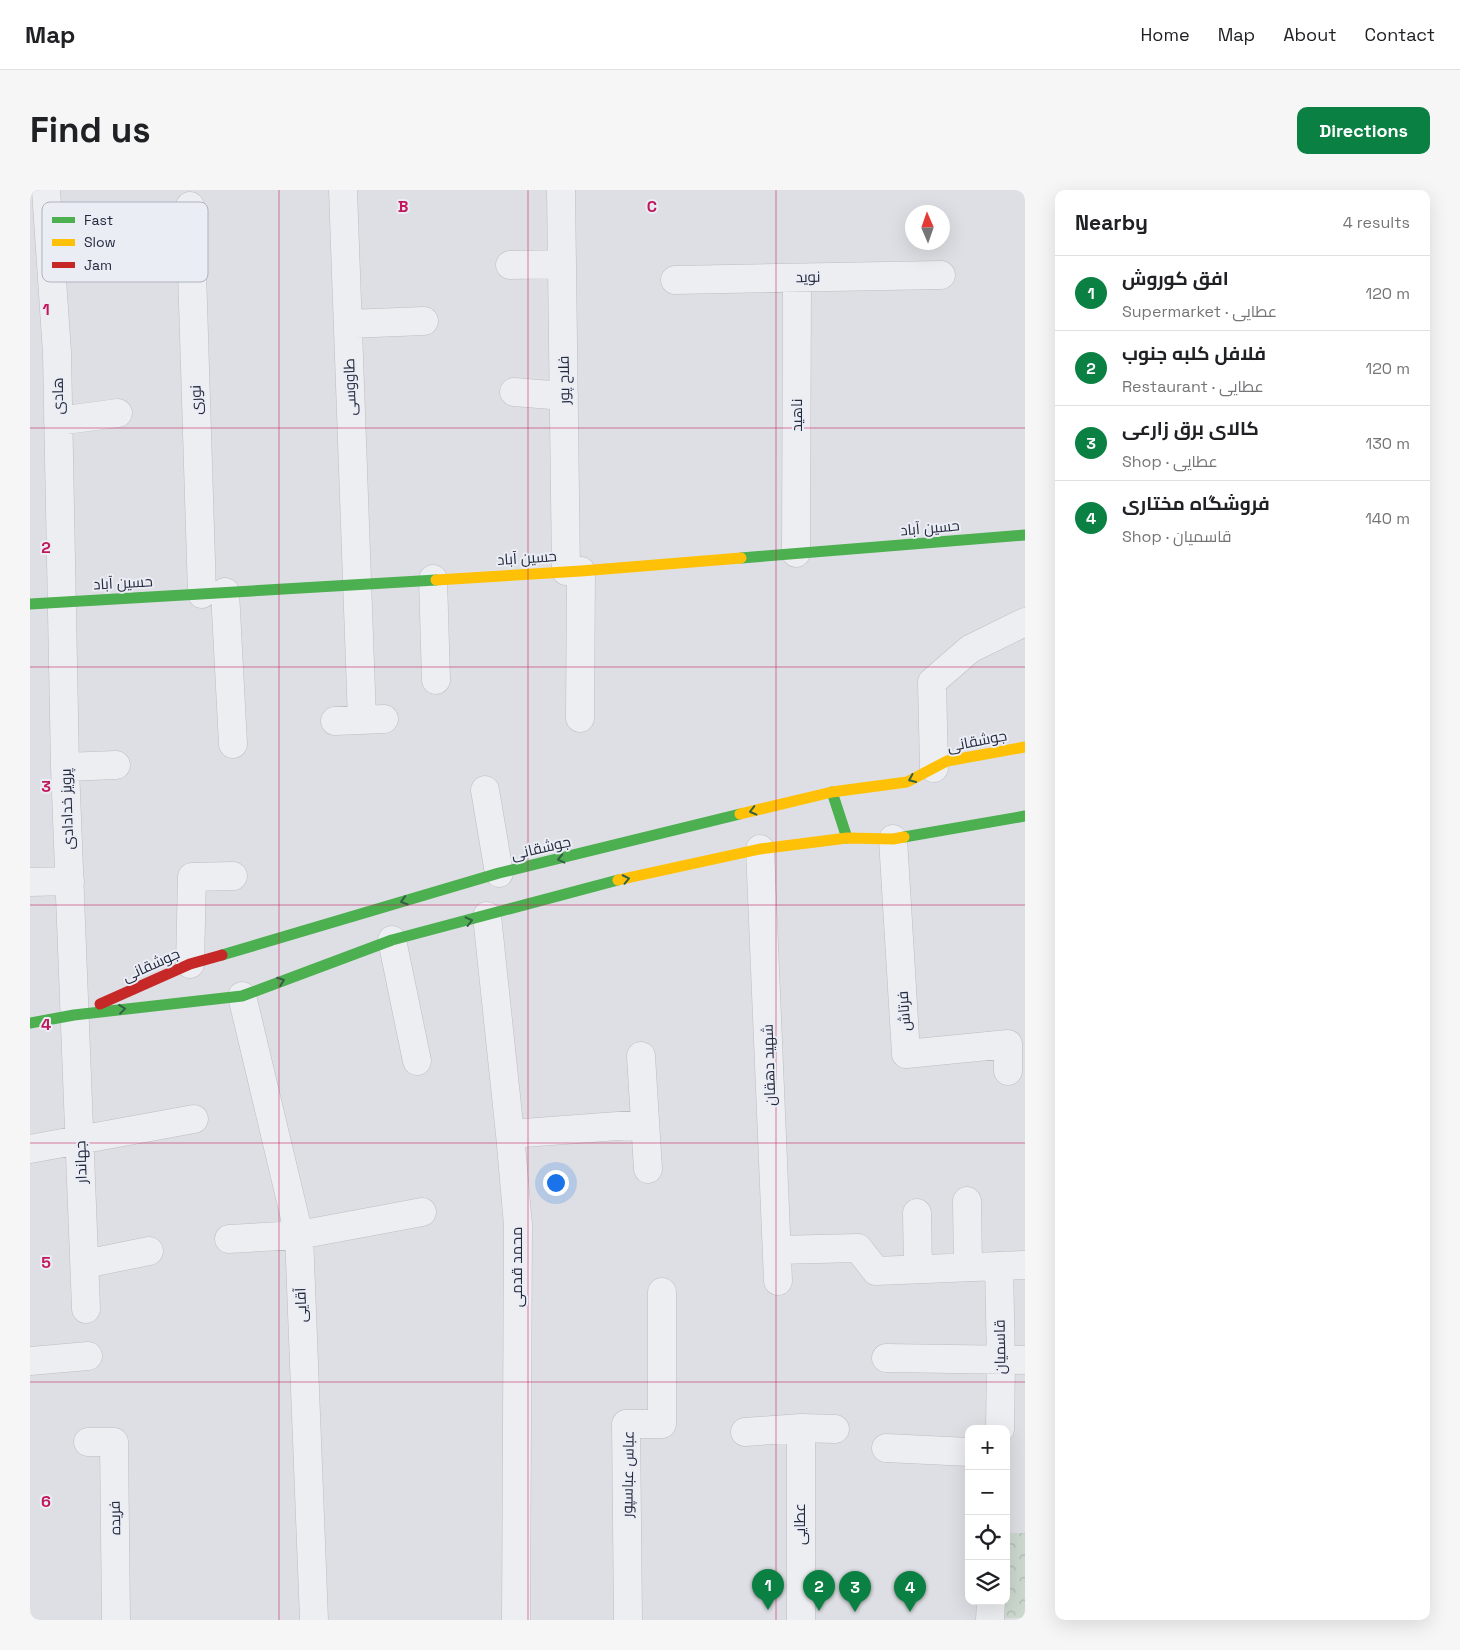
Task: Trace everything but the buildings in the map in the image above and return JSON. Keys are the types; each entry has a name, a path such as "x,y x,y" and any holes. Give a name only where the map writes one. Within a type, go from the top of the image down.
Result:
{"street":[{"name":"طاووسی","path":"343,190 360,720"},
{"name":"فلاح پور","path":"561,190 564,396 580,718"},
{"path":"510,264 562,264"},
{"name":"نوید","path":"675,280 941,275"},
{"name":"ناهید","path":"796,553 797,278"},
{"name":"هادی","path":"52,282 57,353 61,602"},
{"name":"نوری","path":"195,282 214,593 233,744"},
{"path":"348,324 424,321"},
{"path":"514,392 564,396"},
{"path":"58,421 118,414"},
{"name":"حسین آباد","path":"30,604 573,571 1025,535"},
{"path":"432,579 436,680"},
{"name":"پرویز خدادادی","path":"61,602 74,1015"},
{"path":"934,768 932,682 970,649 1025,622"},
{"name":"جوشقانی","path":"74,1015 190,964 499,873 594,855 832,792 906,782 947,761 1025,747"},
{"path":"65,767 116,765"},
{"path":"485,790 499,873"},
{"path":"832,792 847,838"},
{"name":"جوشقانی","path":"30,1023 74,1015 242,996 392,940 487,916 599,880 760,850 847,838 893,839 1025,816"},
{"name":"فرتاش","path":"893,839 906,1054 1008,1044 1008,1071"},
{"name":"شهید دهقان","path":"760,850 778,1281"},
{"path":"190,964 192,877 233,876"},
{"path":"30,882 70,881"},
{"name":"محمد قدمی","path":"487,916 518,1225 516,1620"},
{"path":"392,940 417,1061"},
{"name":"آقایی","path":"242,996 299,1235 314,1620"},
{"name":"جهاندار","path":"74,1015 86,1309"},
{"path":"641,1056 648,1169"},
{"path":"30,1149 194,1119"},
{"path":"510,1134 645,1124"},
{"path":"967,1201 968,1267"},
{"path":"229,1238 299,1235 422,1212"},
{"path":"917,1213 918,1269"},
{"path":"777,1250 858,1248 876,1271 1012,1265"},
{"path":"84,1264 149,1251"},
{"name":"قاسمیان","path":"1001,1425 1013,1361 1012,1265"},
{"name":"عباس عباسپور","path":"628,1620 626,1424 662,1424 662,1292"},
{"path":"30,1361 88,1356"},
{"path":"886,1358 1013,1361"},
{"path":"745,1432 800,1428 835,1429"},
{"name":"عطایی","path":"800,1428 801,1620"},
{"name":"فریده","path":"88,1442 114,1442 116,1620"},
{"path":"886,1448 965,1452"},
{"path":"990,1620 991,1605"}],"green space":[{"path":"1010,1533 1025,1533 1025,1618 997,1618 998,1605 1010,1605"}],"traffic: fast":[{"path":"741,558 1025,535"},
{"path":"30,604 436,580"},
{"path":"832,792 847,838"},
{"path":"222,955 499,873 740,814"},
{"path":"904,837 1025,816"},
{"path":"30,1023 74,1015 242,996 392,940 618,880"}],"traffic: slow":[{"path":"436,580 741,558"},
{"path":"740,814 832,792 907,782 947,761 1025,747"},
{"path":"618,880 760,849 847,838 893,839 904,837"}],"traffic: jam":[{"path":"100,1004 190,964 222,955"}],"place":[{"name":"افق کوروش","path":"768,1610"},
{"name":"فلافل کلبه جنوب","path":"819,1611"},
{"name":"کالای برق زارعی","path":"855,1612"},
{"name":"فروشگاه مختاری","path":"910,1612"}]}
